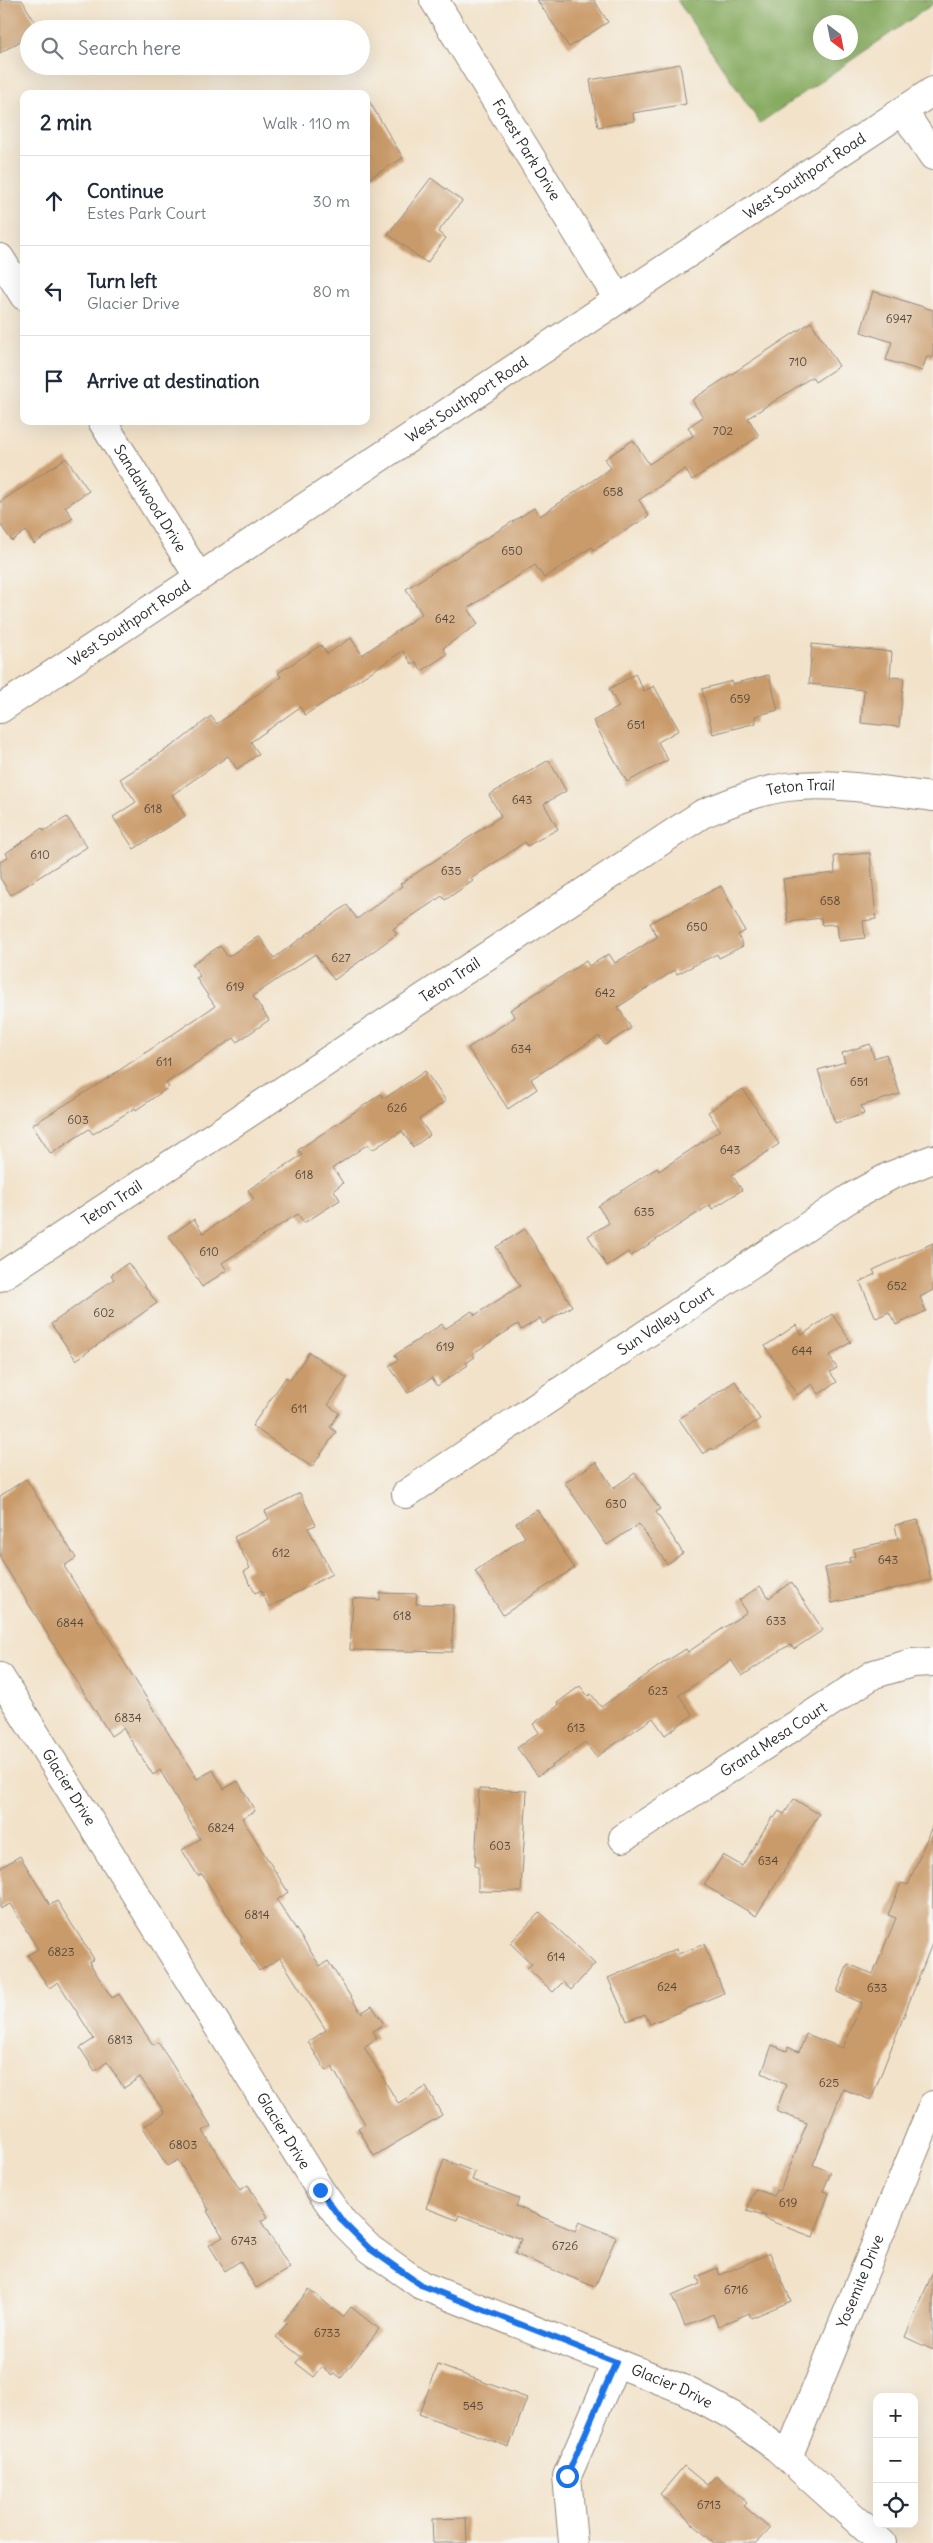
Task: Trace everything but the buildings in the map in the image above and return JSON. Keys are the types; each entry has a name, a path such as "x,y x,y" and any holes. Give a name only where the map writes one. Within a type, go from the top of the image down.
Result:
{"street":[{"name":"Forest Park Drive","path":"434,0 618,299"},
{"name":"West Southport Road","path":"0,709 198,576 933,91"},
{"path":"903,111 933,156"},
{"path":"0,258 20,290"},
{"name":"Sandalwood Drive","path":"104,425 198,576"},
{"name":"Teton Trail","path":"0,1277 702,814 749,795 786,787 836,785 933,797"},
{"name":"Sun Valley Court","path":"406,1494 850,1198 890,1176 933,1159"},
{"name":"Grand Mesa Court","path":"623,1838 874,1674 912,1663 933,1662"},
{"name":"Glacier Drive","path":"0,1677 320,2190 352,2231 378,2256 421,2285 616,2362 709,2402 745,2423 788,2457 882,2543"},
{"name":"Yosemite Drive","path":"788,2457 933,2105"},
{"path":"574,2543 567,2476 616,2362"}],"green space":[{"path":"677,0 933,0 933,4 858,56 858,15 813,15 813,60 852,60 760,123"}],"route":[{"path":"320,2190 343,2222 370,2249 399,2272 421,2285 616,2362 567,2476"}]}
